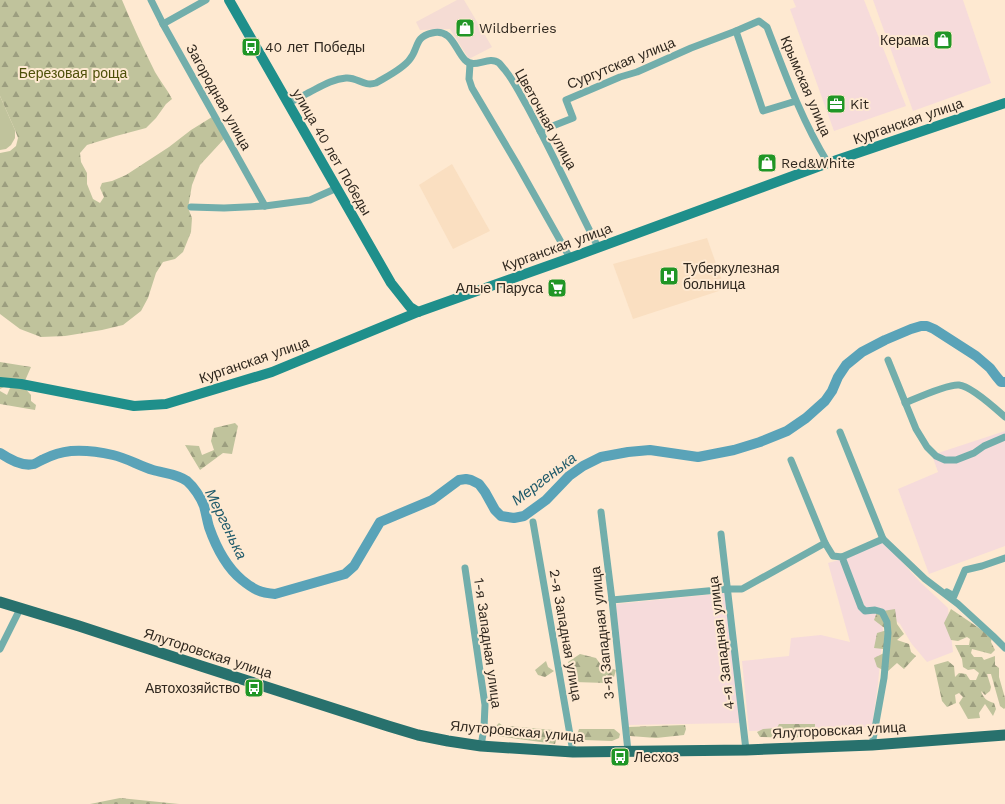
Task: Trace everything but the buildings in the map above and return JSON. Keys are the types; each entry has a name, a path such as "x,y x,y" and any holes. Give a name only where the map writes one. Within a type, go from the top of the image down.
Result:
{"main road":[{"name":"улица 40 лет Победы","path":"229,0 391,284 410,307 418,312"},
{"name":"Курганская улица","path":"0,382 21,384 134,406 166,404 272,372 418,312 761,189 828,163 1005,103"},
{"name":"Ялуторовская улица","path":"0,602 86,628 418,735 481,746 573,752 746,750 872,745 1005,735"}],"street":[{"name":"Загородная улица","path":"151,0 265,206"},
{"path":"163,24 206,0"},
{"name":"Крымская улица","path":"736,31 759,21 767,27 796,101 818,147 828,163"},
{"path":"736,31 763,111 796,101"},
{"name":"Сургутская улица","path":"540,131 573,118 566,100 736,31"},
{"path":"288,102 333,80 352,78 370,85 376,83 405,65 414,53 421,38 432,33 439,32 447,35 454,42 464,60 470,64 469,79 472,88 570,258"},
{"name":"Цветочная улица","path":"470,64 477,64 490,60 498,63 510,76 540,131 598,247"},
{"path":"191,208 265,206 310,200 337,188"},
{"path":"888,360 916,429 927,447 936,456 945,460 956,460 974,453 984,446 1005,437"},
{"path":"905,403 947,386 959,385 969,388 1005,417"},
{"path":"840,432 883,539 925,579 958,604 1005,648"},
{"path":"791,460 825,543 833,556 842,557 883,539"},
{"name":"3-я Западная улица","path":"601,512 628,751"},
{"name":"2-я Западная улица","path":"533,522 573,752"},
{"name":"4-я Западная улица","path":"721,534 746,750"},
{"path":"612,600 742,589 825,543"},
{"path":"842,557 860,607 865,611 875,610 882,612 888,622 884,678 872,745"},
{"path":"925,579 954,596 965,570 1005,558"},
{"name":"1-я Западная улица","path":"465,568 485,705 484,728 481,746"},
{"path":"0,649 20,609"}],"shaded area":[{"path":"457,0 464,0 492,47 469,59 450,29 420,30 416,22"},
{"path":"793,0 864,0 906,106 834,131 790,9 796,7"},
{"path":"873,0 963,0 991,83 913,111"},
{"path":"452,164 490,231 453,249 419,185"},
{"name":"Туберкулезная больница","path":"707,238 725,289 633,319 613,264"},
{"path":"1005,431 1005,546 929,574 898,489 938,472 932,455"},
{"path":"883,541 920,582 948,608 953,652 927,662 911,643 900,624 881,608 866,610 845,559"},
{"path":"842,559 859,608 880,613 883,630 872,727 749,731 742,661 789,656 791,638 821,635 850,642 828,563"},
{"path":"725,593 740,723 628,725 616,604"}],"green space":[{"name":"Березовая роща","path":"0,0 122,0 155,72 172,99 146,128 87,145 80,153 81,162 87,173 87,184 93,199 100,203 104,197 100,188 102,183 112,181 126,175 212,117 224,139 200,165 192,185 188,208 192,218 191,232 183,252 175,259 163,262 156,273 148,298 141,311 123,325 65,336 41,337 20,329 0,314 0,153 10,151 16,146 18,138 0,96"},
{"path":"0,96 15,130 15,138 11,145 6,149 0,150"},
{"path":"0,362 31,367 24,383 16,381 0,389"},
{"path":"21,384 31,395 31,401 36,405 35,410 0,404 0,391 7,395 10,388"},
{"path":"235,423 238,426 232,454 223,453 200,470 185,445 199,446 202,455 214,450 211,441 214,428"},
{"path":"895,609 897,624 904,634 897,640 909,644 911,652 916,656 904,669 897,663 887,672 877,667 874,658 884,653 883,649 874,648 877,633 887,630 874,620 877,612"},
{"path":"951,609 992,637 991,642 995,650 991,654 972,649 971,653 974,657 982,657 984,660 995,656 995,665 999,668 999,677 1005,698 1005,708 1004,709 1000,706 991,674 987,674 991,687 990,691 985,695 981,691 986,699 994,703 996,709 993,716 985,704 979,713 980,718 968,719 959,703 963,697 959,693 955,695 956,703 947,707 942,701 934,665 948,661 954,666 955,677 959,673 966,674 970,680 976,680 979,673 974,669 968,670 963,667 962,659 955,645 969,645 970,639 967,637 958,641 951,640 944,623"},
{"path":"580,654 596,658 601,665 616,670 614,677 606,675 606,683 574,682 568,662"},
{"path":"546,661 548,667 554,671 545,677 538,675 535,670"},
{"path":"499,723 506,728 509,726 553,730 557,737 555,744 498,736 492,730"},
{"path":"779,724 815,724 815,732 795,738 760,737 757,732 763,729 777,728"},
{"path":"685,725 686,729 684,735 656,738 630,736 628,727"},
{"path":"579,729 614,729 620,734 619,738 612,741 583,740 577,735"},
{"path":"120,798 179,804 90,804"}],"waterway":[{"name":"Мергенька","path":"0,453 16,462 29,465 68,451 97,452 118,456 148,468 175,475 187,481 201,500 215,542 231,569 236,575 253,588 261,592 275,594 345,574 354,566 380,522 432,500 459,480 466,479 479,484 495,510 501,516 514,518 524,516 546,500 569,476 583,466 601,457 650,450 698,457 734,450 760,442 787,431 806,418 825,401 846,365 862,352 885,340 921,326 927,326 934,329 976,356 990,368 1001,382 1005,382"}],"place":[{"name":"Wildberries","path":"465,28"},
{"name":"Керама","path":"943,40"},
{"name":"40 лет Победы","path":"251,47"},
{"name":"Kit","path":"836,104"},
{"name":"Red&White","path":"767,163"},
{"name":"Туберкулезная больница","path":"669,276"},
{"name":"Алые Паруса","path":"557,288"},
{"name":"Автохозяйство","path":"254,688"},
{"name":"Лесхоз","path":"620,757"}]}
